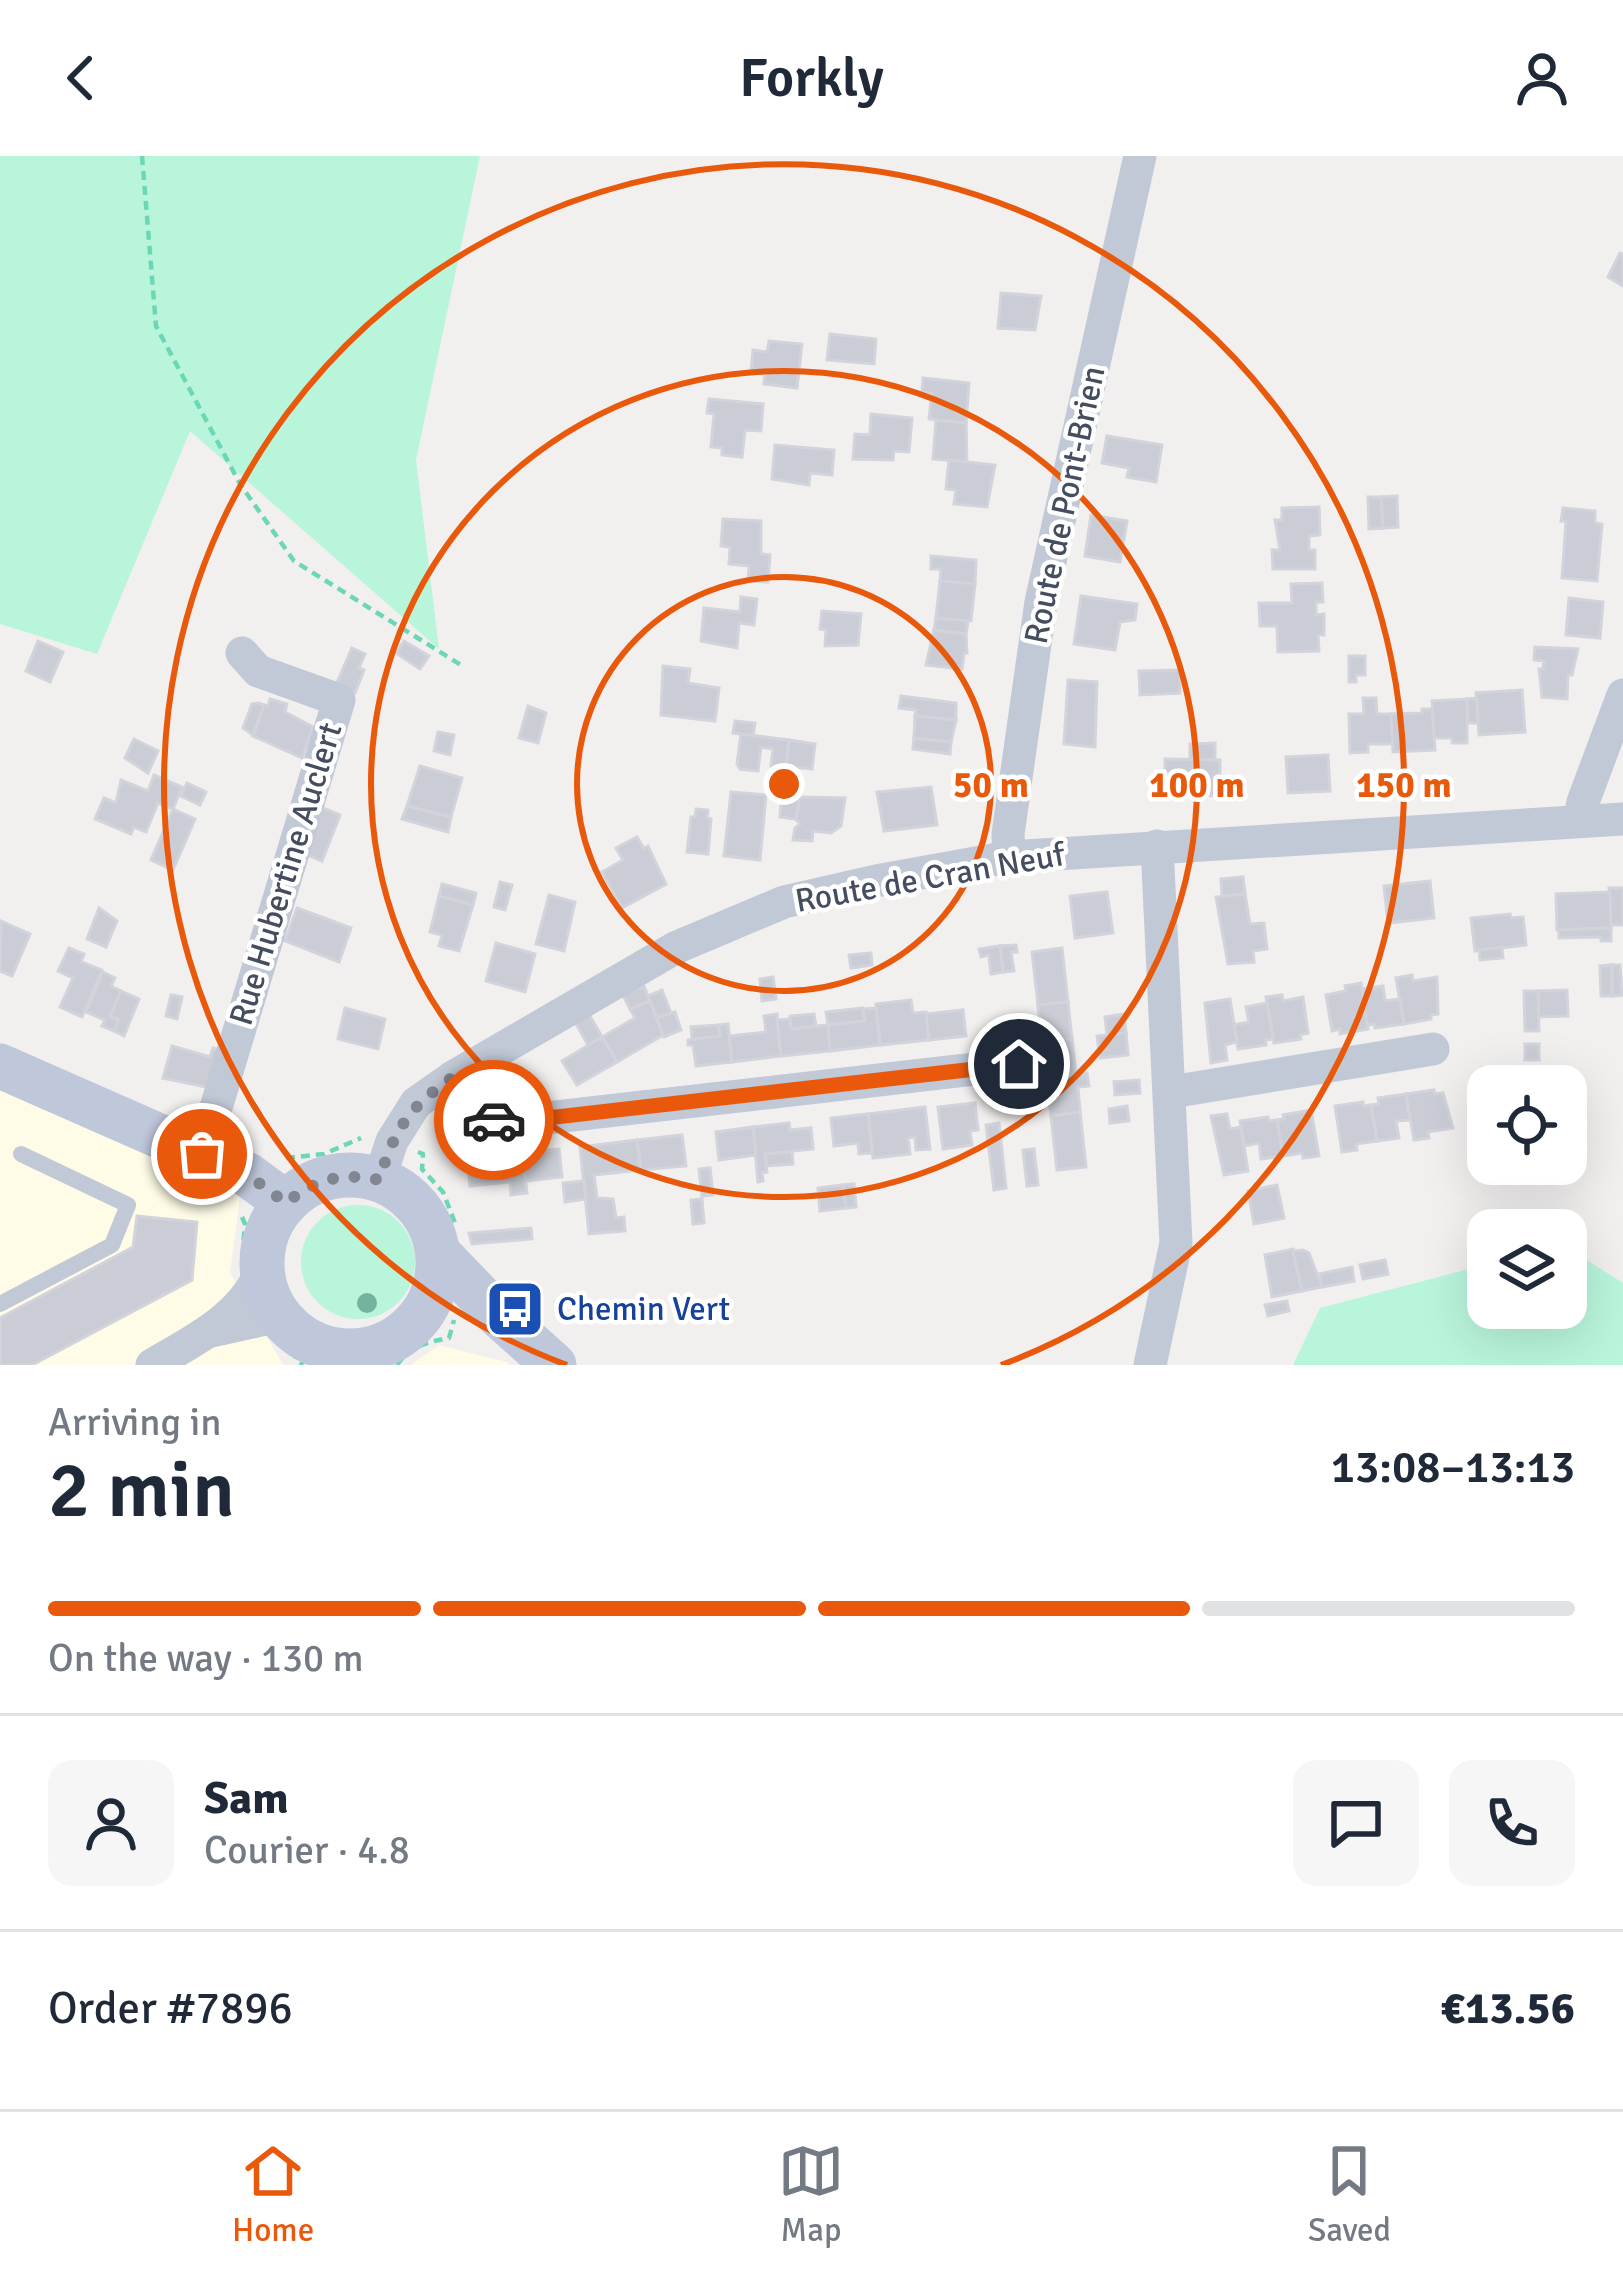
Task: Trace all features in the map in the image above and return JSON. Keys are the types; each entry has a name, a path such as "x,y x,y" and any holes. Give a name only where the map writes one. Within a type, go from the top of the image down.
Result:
{"main road":[{"path":"0,1066 202,1154 271,1192 354,1175 385,1161 401,1191 450,1246 432,1296 554,1365"},
{"path":"271,1192 272,1222 262,1269 268,1297 307,1344 386,1358 404,1333 448,1308"}],"street":[{"name":"Route de Pont-Brien","path":"1009,857 1008,834 1041,602 1140,156"},
{"name":"Rue Hubertine Auclert","path":"202,1154 339,700 257,671 242,653"},
{"path":"1580,819 1583,802 1612,765 1623,695"},
{"name":"Route de Cran Neuf","path":"385,1161 416,1103 453,1077 675,948 784,902 1009,857 1623,819"},
{"path":"1150,1365 1176,1243 1157,846"},
{"path":"1171,1092 1433,1049"},
{"path":"453,1077 479,1114 503,1123 1019,1064"},
{"path":"152,1365 210,1332 253,1293 262,1269"},
{"path":"210,1332 266,1319 307,1344"}],"lane":[{"path":"0,1304 112,1245 128,1205 21,1154"}],"path":[{"path":"142,156 156,326 240,484 294,561 460,665"},
{"path":"271,1192 280,1159 324,1154 357,1138 385,1161 422,1154 422,1169 443,1192 450,1246"},
{"path":"386,1358 449,1338 448,1308"}],"shaded area":[{"path":"0,1051 245,1158 230,1273 283,1365 0,1365"},
{"path":"439,1345 506,1362 510,1365 411,1365"}],"green space":[{"path":"0,156 480,156 416,460 439,649 190,431 97,654 0,624"},
{"path":"358,1205 380,1210 398,1222 410,1240 415,1262 410,1284 398,1302 380,1314 358,1319 336,1314 318,1302 306,1284 301,1262 306,1240 318,1222 336,1210"},
{"path":"1587,1260 1623,1283 1623,1365 1293,1365 1320,1308 1467,1270 1467,1329 1587,1329"}],"building":[{"path":"1623,254 1623,286 1608,277"},
{"path":"1001,293 1041,296 1035,330 998,328"},
{"path":"830,334 876,339 874,364 827,360"},
{"path":"769,341 802,344 797,388 764,384 765,374 751,373 753,350 767,352"},
{"path":"923,378 969,383 966,423 929,419 932,393 922,392"},
{"path":"709,399 763,404 761,431 745,430 742,457 722,455 722,448 711,447 714,414 707,413"},
{"path":"871,414 912,418 909,452 894,451 893,460 853,459 855,434 870,435"},
{"path":"936,420 966,423 967,462 933,459"},
{"path":"1107,436 1162,445 1156,482 1127,477 1129,468 1102,463"},
{"path":"775,445 834,450 832,475 810,473 809,485 772,479"},
{"path":"949,460 995,465 987,507 954,504 956,490 946,489"},
{"path":"1397,496 1398,527 1383,528 1381,497"},
{"path":"1368,497 1381,497 1383,528 1369,529"},
{"path":"1319,507 1320,535 1309,536 1315,569 1273,569 1272,550 1280,550 1275,520 1282,520 1282,508"},
{"path":"1563,508 1595,511 1595,523 1602,524 1597,581 1562,578"},
{"path":"1091,515 1127,521 1120,562 1085,556"},
{"path":"723,519 761,521 761,554 770,555 768,582 748,581 749,566 729,564 730,547 721,546"},
{"path":"931,556 976,560 975,584 940,581 941,569 931,569"},
{"path":"940,581 975,584 971,621 936,618"},
{"path":"1322,583 1323,602 1316,602 1316,615 1324,614 1319,651 1278,652 1277,626 1260,626 1259,603 1292,603 1291,584"},
{"path":"1081,596 1137,604 1135,620 1120,622 1115,650 1074,644"},
{"path":"741,597 757,599 754,625 739,623 737,648 701,641 704,608 740,612"},
{"path":"1569,598 1603,602 1600,638 1566,635"},
{"path":"822,611 861,614 858,645 825,646"},
{"path":"936,618 968,621 966,634 934,630"},
{"path":"934,630 966,634 962,669 926,665"},
{"path":"38,641 63,652 50,682 26,671"},
{"path":"404,641 429,656 420,669 396,653"},
{"path":"1535,647 1578,649 1572,675 1568,675 1567,699 1542,697 1539,669 1544,661 1534,660"},
{"path":"352,648 365,654 355,693 336,685"},
{"path":"1349,656 1365,656 1365,675 1356,675 1356,682 1349,682"},
{"path":"663,666 690,669 688,683 719,688 715,721 661,715"},
{"path":"1180,670 1180,693 1140,695 1139,671"},
{"path":"1068,680 1097,682 1095,747 1064,744"},
{"path":"1522,690 1525,732 1479,735 1476,693"},
{"path":"901,696 956,703 956,720 915,716 916,710 899,708"},
{"path":"1363,698 1376,698 1377,714 1391,714 1393,744 1368,744 1368,752 1350,753 1349,714 1364,714"},
{"path":"1477,698 1478,723 1468,723 1467,699"},
{"path":"270,699 287,704 285,712 313,727 302,758 253,736"},
{"path":"1467,699 1467,743 1434,738 1432,701"},
{"path":"252,704 264,705 253,735 243,728"},
{"path":"528,706 546,713 538,743 519,738"},
{"path":"1422,709 1432,709 1435,750 1393,752 1391,714 1422,713"},
{"path":"915,716 956,720 951,742 914,738"},
{"path":"735,721 755,723 753,736 733,733"},
{"path":"438,732 454,735 450,755 434,751"},
{"path":"741,734 789,740 786,767 771,766 773,749 761,747 758,771 740,769"},
{"path":"914,738 951,742 950,754 913,749"},
{"path":"134,739 158,751 148,773 125,758"},
{"path":"789,740 815,744 812,769 786,766"},
{"path":"1215,743 1215,760 1190,760 1190,744"},
{"path":"1328,755 1330,791 1288,793 1286,757"},
{"path":"1165,759 1220,760 1220,796 1165,794"},
{"path":"420,766 462,778 451,817 407,806"},
{"path":"154,775 182,787 173,809 158,803 146,832 134,827 131,834 95,819 104,798 116,803 121,780 148,791"},
{"path":"187,783 206,792 200,805 181,796"},
{"path":"931,787 937,825 884,831 877,792"},
{"path":"731,792 766,795 760,860 724,856"},
{"path":"782,792 800,794 796,819 780,817"},
{"path":"800,797 845,798 841,826 831,833 813,831 812,841 793,840 800,824 796,819"},
{"path":"407,806 451,817 448,832 402,819"},
{"path":"323,808 340,815 322,861 305,854"},
{"path":"173,809 195,819 173,870 151,860"},
{"path":"696,809 708,810 711,819 708,854 687,852"},
{"path":"637,837 644,849 648,846 666,884 622,908 602,872 623,860 616,848"},
{"path":"1243,877 1245,894 1222,896 1221,879"},
{"path":"1430,881 1434,918 1388,923 1384,886"},
{"path":"500,882 512,885 505,910 494,907"},
{"path":"442,884 476,893 473,905 439,896"},
{"path":"1609,888 1623,888 1623,925 1611,925"},
{"path":"1107,892 1113,933 1075,938 1070,896"},
{"path":"1610,892 1611,928 1557,930 1556,894"},
{"path":"1245,894 1250,924 1264,923 1267,949 1253,951 1254,962 1228,964 1216,897"},
{"path":"549,895 575,902 564,951 536,944"},
{"path":"439,896 473,905 459,951 439,946 442,935 430,932"},
{"path":"99,908 117,921 106,947 87,939"},
{"path":"297,908 351,928 339,962 285,941"},
{"path":"1510,914 1511,918 1523,917 1526,945 1475,951 1471,918"},
{"path":"1,921 30,934 12,976 0,971"},
{"path":"1611,928 1611,941 1559,938 1559,930"},
{"path":"496,943 535,954 525,992 486,981"},
{"path":"1016,945 1017,952 1011,952 1014,971 1003,972 1000,946"},
{"path":"1000,946 1003,972 991,974 989,955 981,957 979,949"},
{"path":"1502,947 1503,958 1480,960 1479,950"},
{"path":"69,948 84,954 81,962 102,970 82,1017 60,1007 73,978 58,971"},
{"path":"1062,948 1068,1002 1038,1005 1032,952"},
{"path":"871,953 872,965 851,968 849,955"},
{"path":"1612,965 1620,965 1622,995 1612,996"},
{"path":"1612,965 1612,996 1601,996 1600,966"},
{"path":"103,972 115,978 111,986 121,991 110,1016 119,1020 114,1031 102,1026 105,1020 86,1012"},
{"path":"1412,975 1413,981 1437,977 1438,1014 1404,1024 1396,978"},
{"path":"773,977 776,999 762,1001 760,979"},
{"path":"1361,983 1368,1029 1332,1031 1326,995"},
{"path":"644,986 650,1001 630,1009 622,993"},
{"path":"1383,986 1385,1001 1400,999 1404,1024 1367,1025 1362,989"},
{"path":"662,990 671,1013 657,1018 648,996"},
{"path":"1567,990 1568,1016 1538,1017 1538,991"},
{"path":"121,991 139,999 124,1036 114,1031 119,1020 110,1016"},
{"path":"1524,991 1538,991 1539,1031 1525,1031"},
{"path":"171,995 182,997 177,1019 166,1016"},
{"path":"1282,995 1283,1001 1303,997 1308,1033 1300,1035 1301,1039 1274,1043 1266,997"},
{"path":"1230,999 1237,1042 1225,1045 1227,1060 1211,1063 1205,1003"},
{"path":"911,1000 913,1013 926,1012 929,1040 880,1045 876,1004"},
{"path":"650,1001 663,1035 617,1062 602,1037 635,1018 630,1009"},
{"path":"1068,1002 1072,1039 1042,1043 1038,1005"},
{"path":"1267,1003 1273,1039 1265,1040 1266,1045 1238,1049 1234,1025 1249,1022 1246,1007"},
{"path":"345,1008 385,1019 378,1049 338,1039"},
{"path":"863,1008 865,1021 828,1025 826,1012"},
{"path":"876,1008 880,1045 830,1051 828,1025 865,1021 863,1009"},
{"path":"963,1010 966,1036 929,1040 926,1014"},
{"path":"675,1012 681,1030 664,1037 657,1018"},
{"path":"589,1014 602,1037 588,1045 575,1022"},
{"path":"777,1014 781,1056 732,1062 729,1036 766,1032 764,1016"},
{"path":"814,1014 816,1026 791,1029 790,1016"},
{"path":"1124,1014 1126,1033 1107,1035 1105,1017"},
{"path":"790,1019 791,1029 828,1025 830,1051 781,1056 777,1020"},
{"path":"728,1024 732,1062 696,1066 688,1040 720,1036 718,1025"},
{"path":"718,1025 720,1036 692,1039 691,1027"},
{"path":"1126,1033 1128,1055 1100,1058 1097,1036"},
{"path":"602,1037 617,1062 577,1085 562,1061"},
{"path":"1072,1039 1076,1075 1046,1079 1042,1043"},
{"path":"1525,1044 1539,1044 1539,1060 1525,1060"},
{"path":"172,1046 210,1057 213,1048 227,1052 216,1089 163,1078"},
{"path":"1087,1073 1089,1086 1078,1087 1080,1112 1051,1116 1046,1079"},
{"path":"1139,1080 1140,1093 1115,1095 1114,1082"},
{"path":"1443,1093 1453,1128 1414,1140 1406,1094"},
{"path":"1406,1094 1410,1120 1396,1121 1399,1138 1377,1141 1371,1105 1379,1104 1378,1098"},
{"path":"1363,1102 1363,1106 1371,1105 1377,1141 1342,1152 1335,1106"},
{"path":"975,1103 978,1130 970,1131 972,1145 943,1149 938,1107"},
{"path":"1127,1106 1129,1121 1110,1123 1109,1109"},
{"path":"925,1107 930,1149 916,1150 915,1137 908,1138 910,1154 873,1158 868,1114"},
{"path":"1311,1110 1319,1156 1283,1156 1277,1120"},
{"path":"1080,1112 1086,1167 1057,1170 1051,1116"},
{"path":"868,1114 872,1153 859,1154 858,1143 834,1146 831,1118"},
{"path":"1227,1114 1230,1129 1241,1127 1248,1171 1224,1175 1211,1116"},
{"path":"1277,1120 1283,1156 1261,1159 1259,1143 1244,1146 1240,1121"},
{"path":"789,1123 790,1130 811,1128 813,1149 765,1154 767,1172 758,1182 753,1127"},
{"path":"999,1123 1006,1188 994,1190 986,1125"},
{"path":"753,1127 756,1155 719,1160 716,1132"},
{"path":"682,1135 686,1166 641,1170 637,1140"},
{"path":"637,1140 641,1170 594,1175 597,1198 613,1199 616,1218 624,1217 625,1231 589,1234 580,1147"},
{"path":"559,1149 562,1177 525,1181 522,1153"},
{"path":"1034,1149 1038,1185 1027,1186 1023,1150"},
{"path":"792,1152 793,1164 767,1166 765,1154"},
{"path":"522,1153 527,1193 511,1195 510,1182 470,1186 467,1159"},
{"path":"710,1168 713,1195 702,1196 699,1169"},
{"path":"584,1181 586,1199 565,1202 563,1183"},
{"path":"854,1184 856,1207 846,1208 843,1185"},
{"path":"843,1185 846,1208 820,1211 818,1188"},
{"path":"1277,1185 1284,1218 1254,1224 1248,1191"},
{"path":"702,1199 704,1223 693,1224 691,1200"},
{"path":"137,1216 197,1222 192,1280 32,1365 0,1365 0,1318 133,1247"},
{"path":"531,1228 532,1239 472,1244 469,1233"},
{"path":"1293,1249 1302,1291 1272,1297 1265,1255"},
{"path":"1293,1251 1309,1253 1322,1287 1302,1291"},
{"path":"1385,1260 1388,1274 1363,1279 1360,1265"},
{"path":"1352,1267 1354,1281 1322,1287 1319,1274"},
{"path":"1287,1301 1289,1311 1268,1316 1265,1305"}],"way so far":[{"path":"202,1154 248,1175 286,1203 306,1187 329,1178 354,1175 379,1180 392,1141 416,1103 453,1077 479,1114 494,1120"}],"place":[{"name":"Chemin Vert","path":"515,1309"}],"route":[{"path":"494,1120 503,1123 1019,1064"}]}
